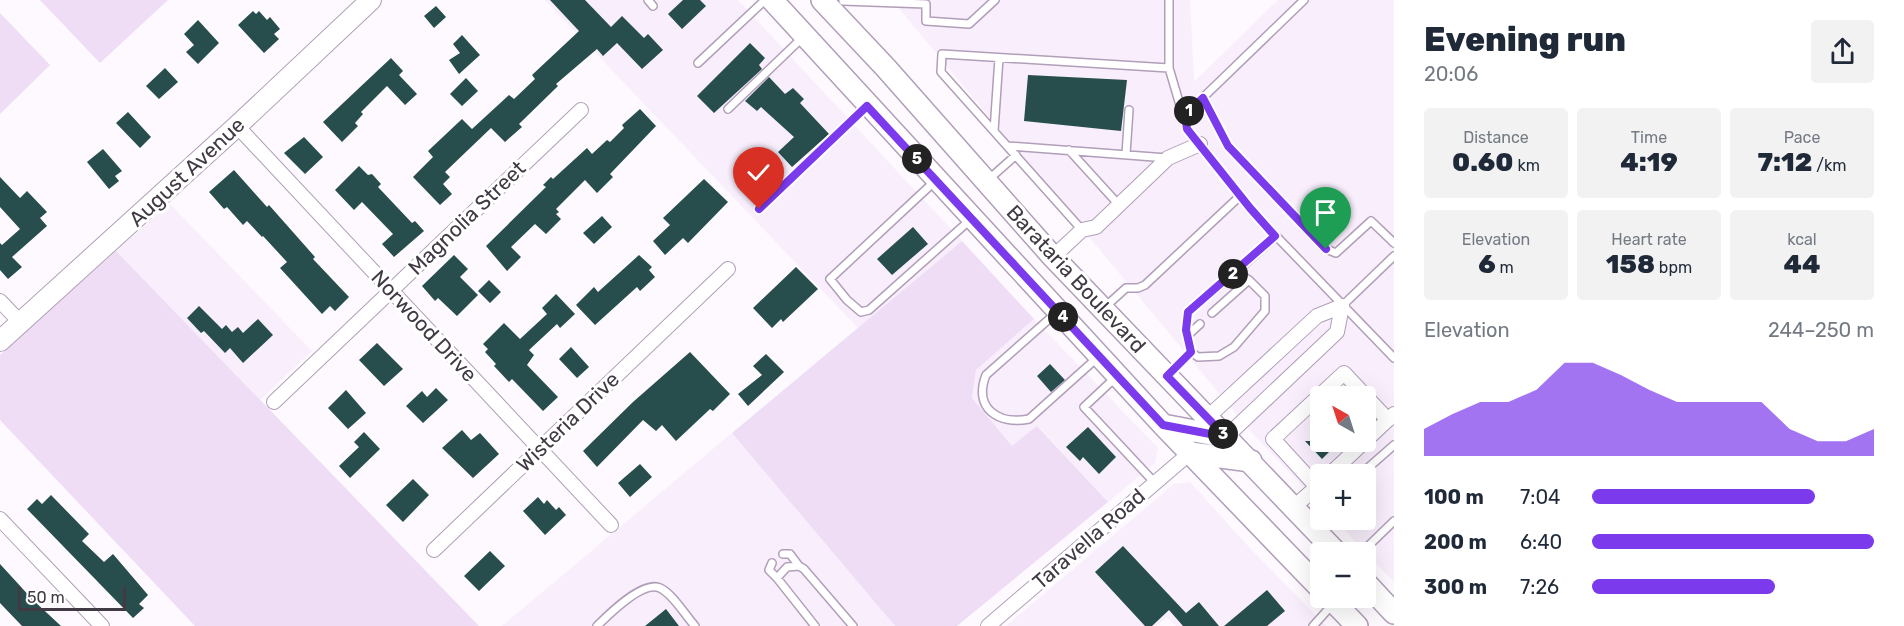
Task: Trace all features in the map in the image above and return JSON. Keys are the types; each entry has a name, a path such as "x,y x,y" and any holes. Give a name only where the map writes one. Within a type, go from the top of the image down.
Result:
{"main road":[{"name":"Barataria Boulevard","path":"772,0 867,106 1163,425 1310,577"},
{"name":"Barataria Boulevard","path":"835,3 886,68 1053,257 1294,507 1318,528 1328,542"},
{"path":"1163,425 1226,437"},
{"path":"1190,453 1251,461"},
{"path":"1376,593 1392,608"},
{"name":"Barataria Boulevard","path":"1340,608 1357,626"}],"street":[{"name":"August Avenue","path":"0,341 237,126 371,0"},
{"name":"Magnolia Street","path":"274,402 581,110"},
{"name":"Norwood Drive","path":"237,126 611,525"},
{"path":"1053,257 1082,230 1096,227 1168,158 1200,144"},
{"name":"Wisteria Drive","path":"434,550 728,269"},
{"path":"0,301 20,322"},
{"path":"1207,418 1317,316 1342,306"},
{"path":"1226,437 1337,332 1342,306"},
{"path":"1310,477 1273,439 1344,373 1391,417 1341,464"},
{"name":"Taravella Road","path":"988,626 1190,453"},
{"path":"1294,507 1310,492"},
{"path":"0,519 102,626"}],"lane":[{"path":"698,63 765,0"},
{"path":"835,3 928,2 926,21 969,24 995,0"},
{"path":"1169,0 1168,68 1185,115 1187,129 1275,236 1394,358"},
{"path":"1185,115 1304,0"},
{"path":"728,109 805,36"},
{"path":"1082,230 941,72 942,54 1168,68"},
{"path":"994,130 999,58"},
{"path":"1203,98 1228,146 1326,249 1336,253 1371,221 1394,243"},
{"path":"759,209 867,106"},
{"path":"1126,154 1129,110"},
{"path":"1008,146 1168,158"},
{"path":"1069,150 1119,205"},
{"path":"987,181 1016,155"},
{"path":"936,180 830,279 847,300 861,312 869,310 972,219"},
{"path":"1103,309 1126,288 1138,288 1145,285 1240,196"},
{"path":"1236,272 1249,280 1265,296 1265,311 1227,352 1219,356 1198,357 1191,352 1187,336 1188,312 1275,236"},
{"path":"1342,306 1394,256"},
{"path":"1212,313 1249,280"},
{"path":"1058,311 986,375 981,386 982,397 994,415 1014,422 1029,419 1099,356"},
{"path":"1187,336 1200,324"},
{"path":"1167,376 1191,352"},
{"path":"1118,376 1084,407 1155,483"},
{"path":"1372,464 1394,445"},
{"path":"1372,542 1394,520"},
{"path":"783,554 790,554 853,626"},
{"path":"772,563 769,570 815,626"},
{"path":"777,578 787,567 799,566"},
{"path":"597,626 620,605 646,587 654,586 665,592 695,626"},
{"path":"1314,626 1322,608"}],"shaded area":[{"path":"40,0 168,0 100,63"},
{"path":"545,0 738,0 962,241 858,328"},
{"path":"892,0 1190,0 1194,82 1278,0 1394,0 1394,582 1376,563 1376,542 1356,542 1344,530 1376,530 1376,464 1310,464 1310,494 1253,434"},
{"path":"0,13 50,65 0,114"},
{"path":"170,204 312,351 260,400 116,251"},
{"path":"962,241 1034,319 976,370 972,398 1012,446 1037,426 1108,502 957,626 895,626 732,433"},
{"path":"116,251 479,626 195,626 0,420 0,355"},
{"path":"1034,319 1158,448 1155,463 1108,502 1038,426 1012,446 972,398 976,370"},
{"path":"732,433 895,626 502,626"},
{"path":"1190,482 1326,626 1176,626 1167,617 1156,626 1006,626 1174,484"}],"building":[{"path":"550,0 585,0 611,27 622,16 644,38 648,34 663,50 642,69 617,43 603,56 597,49 556,84 558,86 519,124 522,127 505,142 491,128 445,172 450,177 443,184 452,194 440,205 413,177 433,157 428,151 462,119 472,129 509,95 514,99 535,79 532,75 579,31"},
{"path":"683,0 700,0 706,6 682,29 668,14"},
{"path":"436,6 446,17 434,28 424,16"},
{"path":"253,11 256,14 259,11 267,20 270,17 280,29 274,34 279,39 264,53 238,25"},
{"path":"198,20 219,43 198,64 186,52 194,45 184,34"},
{"path":"462,35 480,55 459,74 449,60 460,53 453,44"},
{"path":"750,43 765,58 759,65 762,69 714,113 697,96"},
{"path":"391,58 403,71 399,75 417,94 405,105 387,86 361,112 363,114 355,123 358,126 342,142 323,122"},
{"path":"165,68 178,82 159,99 146,86"},
{"path":"1028,75 1127,80 1121,131 1024,121"},
{"path":"769,77 785,94 793,88 804,99 800,103 829,134 792,167 778,152 794,137 761,107 757,111 745,101"},
{"path":"466,78 478,91 462,106 450,94"},
{"path":"640,109 656,126 610,174 613,177 597,193 585,180 556,209 559,212 556,214 561,219 546,234 535,224 511,247 521,257 507,271 486,246 546,187 543,185 551,177 553,179 587,148 592,154 607,140 610,142 624,128 622,125"},
{"path":"128,112 151,137 140,148 116,123"},
{"path":"304,137 323,157 305,174 284,153"},
{"path":"103,149 122,171 115,176 119,181 109,189 87,162"},
{"path":"359,166 368,175 372,174 381,184 378,187 412,223 415,221 424,231 394,257 382,244 393,234 362,202 354,210 335,190"},
{"path":"234,170 267,207 269,205 315,257 313,259 349,297 335,311 330,306 322,314 280,268 287,262 263,236 247,221 243,225 209,192"},
{"path":"0,177 20,198 27,191 47,212 40,218 47,226 12,257 22,267 8,279 0,270 0,243 2,245 20,229 0,207"},
{"path":"704,179 728,202 688,243 683,238 665,255 653,241 670,225 663,218"},
{"path":"602,216 612,227 594,244 583,233"},
{"path":"913,227 928,244 892,275 877,259"},
{"path":"454,255 468,269 460,277 478,295 457,316 438,298 435,301 422,286"},
{"path":"639,255 652,267 649,270 655,277 640,291 637,287 595,325 576,305 594,287 598,292"},
{"path":"796,267 818,289 783,322 781,319 772,328 753,308"},
{"path":"489,280 501,292 490,303 478,291"},
{"path":"556,294 575,314 560,328 557,324 529,350 534,355 527,365 558,397 543,411 512,379 509,382 494,366 496,364 485,352 488,349 483,344 504,323 520,339 547,314 542,308"},
{"path":"199,306 222,329 226,325 232,332 238,327 243,333 258,319 273,335 243,363 230,348 225,353 204,331 201,333 187,318"},
{"path":"377,343 403,369 384,386 359,360"},
{"path":"571,347 589,367 577,378 559,359"},
{"path":"690,352 730,394 713,411 710,409 676,441 662,425 656,431 643,420 597,467 583,451 633,402"},
{"path":"766,354 784,372 748,406 738,394 762,375 753,366"},
{"path":"1050,364 1065,380 1051,392 1037,376"},
{"path":"436,388 448,400 423,423 406,406 422,391 427,397"},
{"path":"346,390 366,413 348,429 328,408"},
{"path":"1088,427 1116,457 1099,474 1083,457 1080,461 1066,447"},
{"path":"462,430 471,440 480,433 499,454 473,478 442,448"},
{"path":"364,432 380,449 350,478 339,466 359,447 354,442"},
{"path":"1315,452 1329,452 1322,459"},
{"path":"640,464 652,477 630,497 618,483"},
{"path":"413,479 429,495 403,522 386,505"},
{"path":"51,495 89,534 82,541 104,562 113,554 148,595 139,604 144,608 133,618 27,509 37,499 42,504"},
{"path":"538,497 544,504 547,500 556,510 559,507 566,515 545,535 523,511"},
{"path":"1123,546 1186,613 1199,602 1219,626 1183,626 1169,610 1152,626 1145,626 1095,572"},
{"path":"490,551 505,566 479,591 464,576"},
{"path":"0,564 61,626 22,626 0,603"},
{"path":"1267,590 1285,611 1267,626 1224,626"},
{"path":"666,609 679,626 645,626"}],"route":[{"path":"759,209 867,106 1163,425 1226,437 1167,376 1191,352 1186,330 1188,312 1275,236 1187,129 1185,115 1203,98 1228,146 1326,249"}]}
